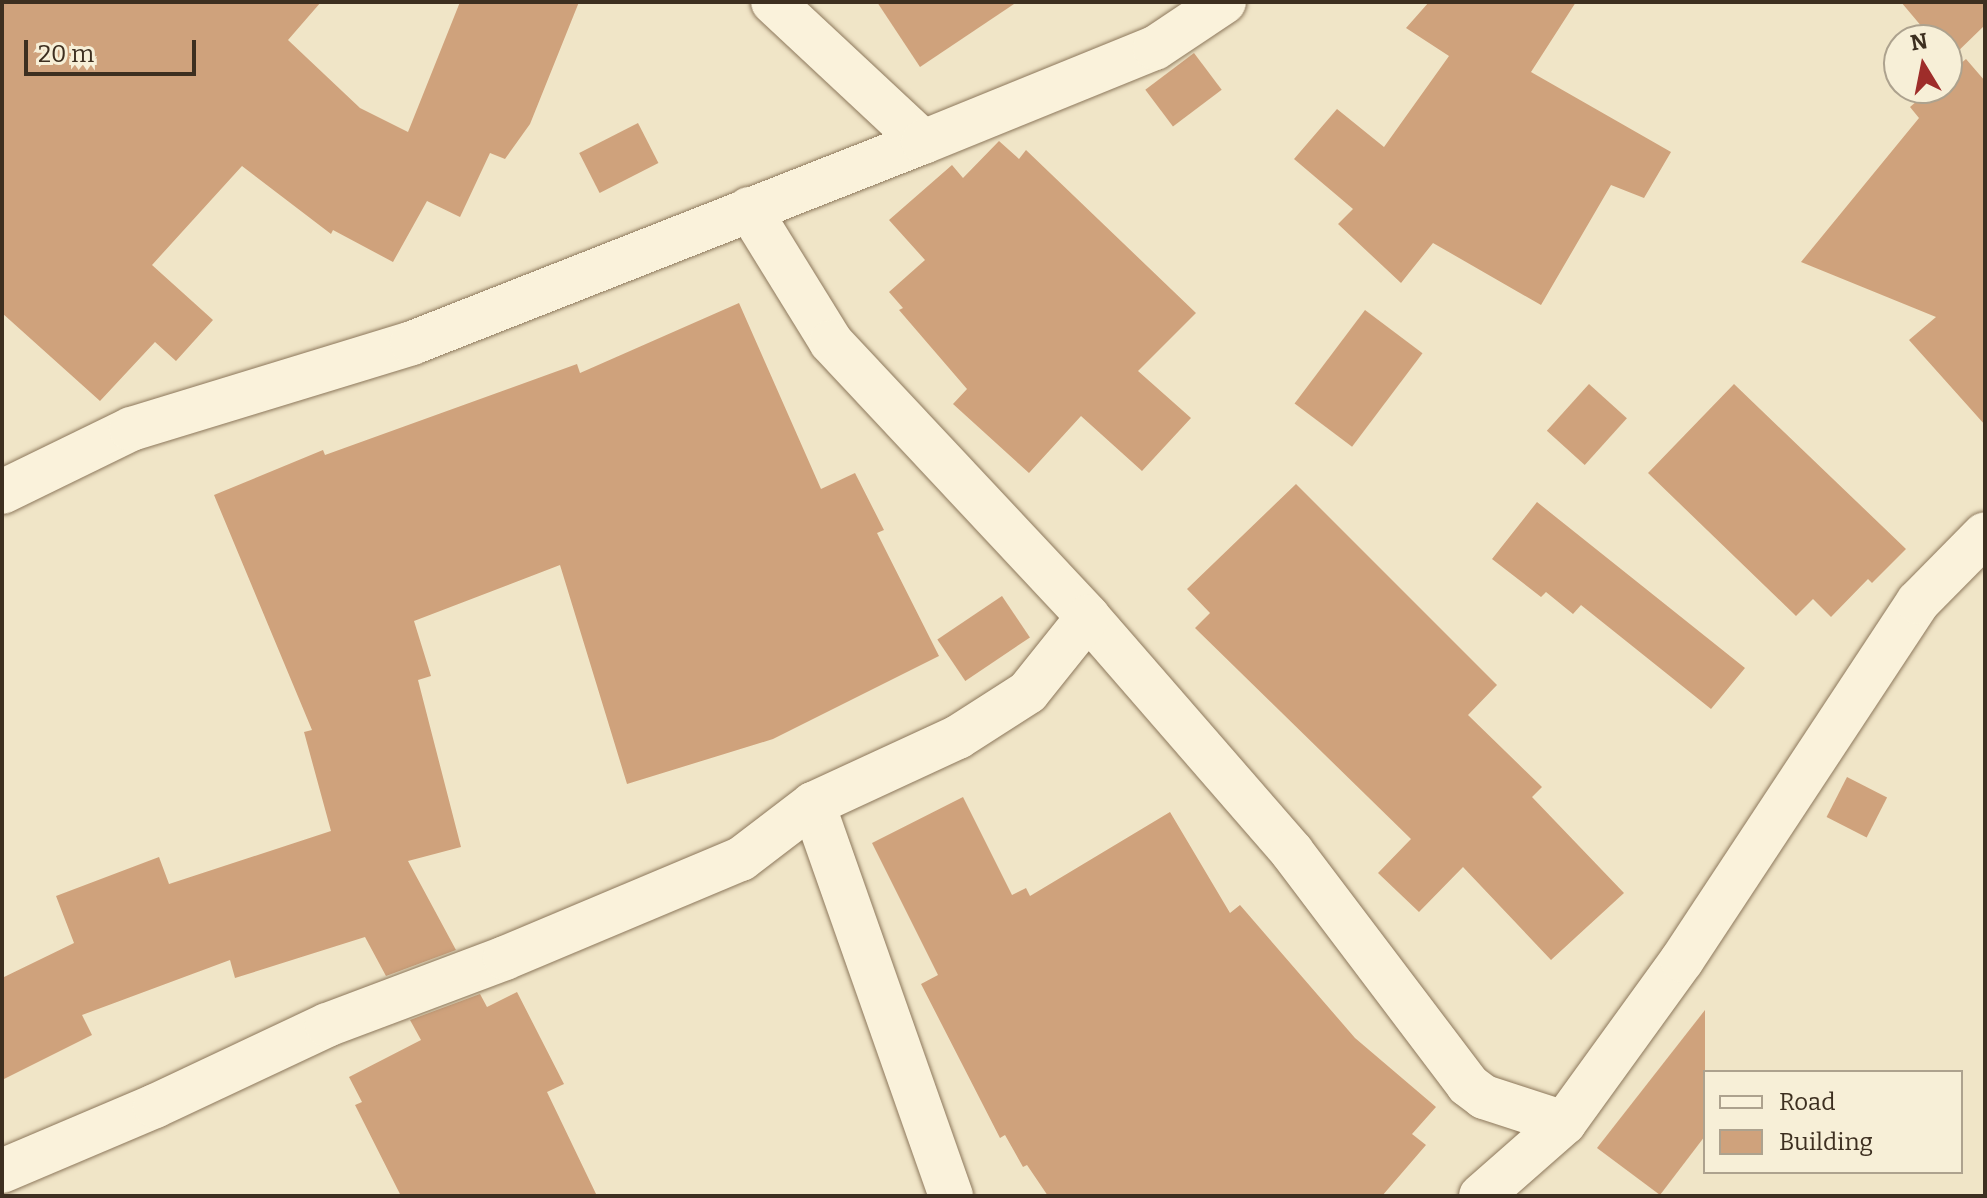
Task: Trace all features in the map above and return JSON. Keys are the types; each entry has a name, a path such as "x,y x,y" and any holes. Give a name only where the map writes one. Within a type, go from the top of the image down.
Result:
{"street":[{"path":"773,2 923,142"},
{"path":"2,492 131,429 412,343 923,142 1155,48 1224,2"},
{"path":"749,209 831,342 1088,617 1292,852 1468,1085 1484,1097 1564,1123"},
{"path":"1481,1196 1564,1123 1682,960 1918,602 1985,534"},
{"path":"2,1171 155,1106 327,1025 505,958 741,859 813,804 958,737 1028,692 1088,617"},
{"path":"813,804 951,1196"}],"building":[{"path":"2,2 321,2 288,40 360,108 408,132 460,2 579,2 530,124 505,159 490,153 460,217 427,201 393,262 333,230 331,234 242,166 152,265 213,320 176,361 155,342 100,401 2,313"},
{"path":"877,2 1017,2 920,67"},
{"path":"1429,2 1576,2 1531,72 1671,152 1644,198 1611,185 1541,305 1433,243 1401,283 1338,224 1353,209 1294,159 1337,109 1384,147 1449,56 1406,28"},
{"path":"1901,2 1985,2 1985,25 1963,46 1963,24 1920,24"},
{"path":"1194,53 1222,90 1173,126 1145,90"},
{"path":"1966,59 1985,81 1985,425 1909,340 1936,317 1801,262 1919,118 1910,107 1913,104 1963,104 1963,62"},
{"path":"638,123 658,163 600,193 579,153"},
{"path":"999,141 1019,159 1026,150 1196,313 1138,371 1191,418 1142,471 1081,416 1029,473 953,404 967,389 899,310 903,308 889,292 925,260 889,220 952,165 963,178"},
{"path":"739,303 821,489 855,473 884,530 877,533 939,656 773,739 627,784 560,565 414,621 431,676 418,680 461,847 408,861 456,950 386,976 365,937 235,978 230,960 82,1015 92,1035 2,1080 2,978 74,943 56,896 159,857 169,884 331,831 304,732 312,730 214,495 323,450 325,455 577,364 580,373"},
{"path":"1365,310 1423,353 1352,447 1295,403"},
{"path":"1589,384 1627,418 1585,465 1547,431"},
{"path":"1734,384 1906,549 1872,583 1868,579 1831,617 1813,599 1796,616 1648,473"},
{"path":"1296,484 1497,685 1468,715 1542,787 1532,797 1624,893 1551,960 1463,867 1419,912 1378,873 1411,839 1195,628 1210,613 1187,589"},
{"path":"1537,502 1745,668 1711,709 1581,605 1573,614 1546,592 1541,597 1492,559"},
{"path":"1002,596 1030,637 965,681 937,640"},
{"path":"1847,777 1887,797 1867,838 1827,817"},
{"path":"963,797 1012,895 1026,888 1030,896 1170,812 1230,913 1240,905 1355,1038 1436,1107 1412,1134 1426,1145 1382,1196 1048,1196 1027,1165 1023,1167 1005,1135 1000,1138 921,984 938,975 872,843"},
{"path":"517,992 564,1084 547,1092 597,1196 401,1196 355,1105 362,1102 349,1077 421,1040 410,1020 480,994 487,1007"},
{"path":"1705,1010 1703,1139 1660,1195 1597,1148"}]}
